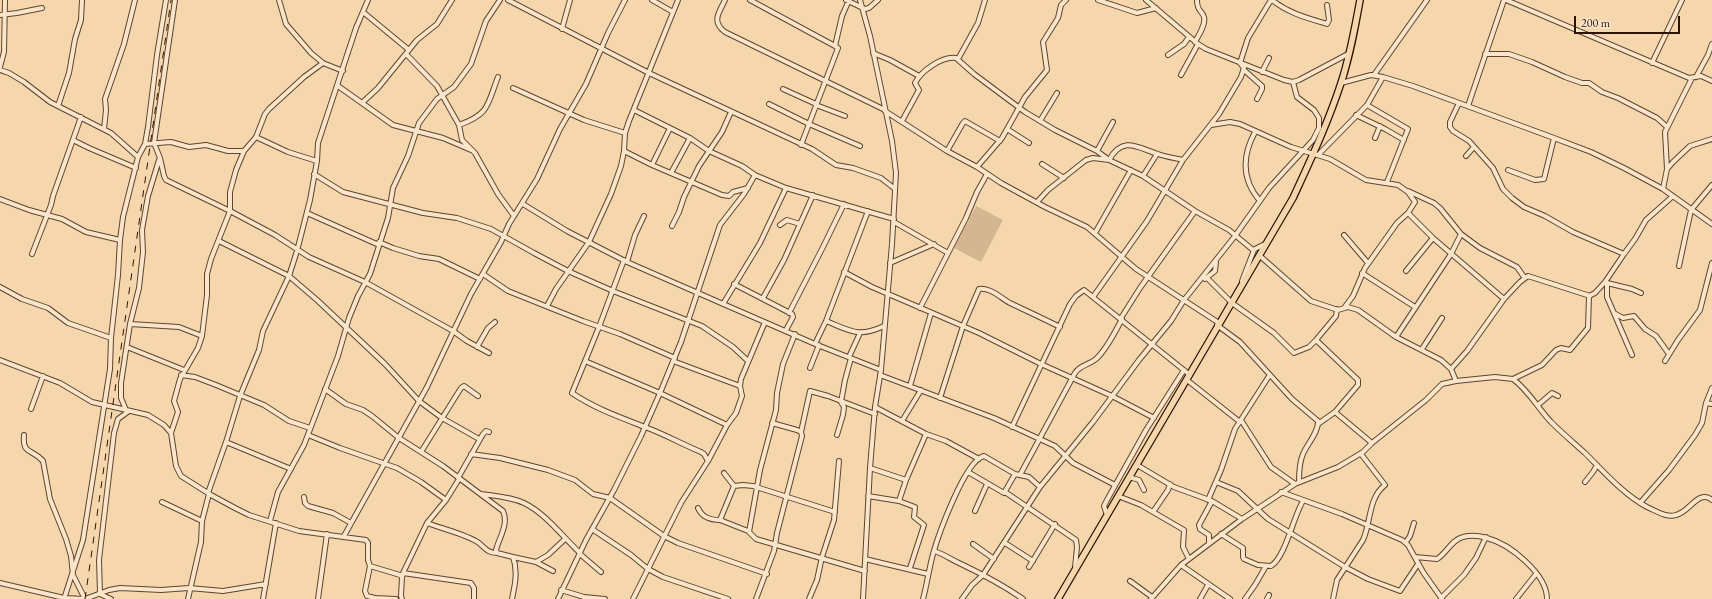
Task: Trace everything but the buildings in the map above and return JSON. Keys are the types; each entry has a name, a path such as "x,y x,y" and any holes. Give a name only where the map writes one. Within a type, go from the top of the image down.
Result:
{"highway":[{"path":"1058,599 1189,377 1218,324 1260,256 1316,154 1341,83 1355,32 1360,0"}],"street":[{"path":"5,0 2,15 4,52 0,68 58,106 111,133 138,158"},
{"path":"58,106 69,73 75,39 81,20 82,0"},
{"path":"104,129 106,110 104,99 122,48 134,0"},
{"path":"64,598 73,575 83,540 110,369 111,338 123,216 138,158 145,144 158,42 166,0"},
{"path":"175,0 154,143 166,180 275,235 297,250 365,282 453,331 489,354"},
{"path":"282,0 279,2 288,28 311,53 323,63 343,71"},
{"path":"188,599 189,588 201,542 202,521 208,493 240,396 257,354 263,331 289,276 307,213 317,161 318,143 368,0"},
{"path":"363,102 378,88 425,32 436,24 452,0"},
{"path":"270,521 278,492 308,435 338,356 346,328 374,263 388,218 393,188 408,156 416,131 432,105 442,94 454,87 471,64 486,21 500,0"},
{"path":"508,0 649,73 812,150 836,165 853,168 881,178 895,189"},
{"path":"562,29 570,0"},
{"path":"344,536 419,401 453,331 514,216 523,204 540,174 560,129 586,84 608,33 625,0"},
{"path":"652,0 672,12"},
{"path":"547,306 568,270 589,242 616,181 624,151 625,133 678,0"},
{"path":"725,0 717,18 718,25 731,35 885,110 947,151 977,166 987,174 1053,211 1076,220 1095,233 1122,257 1148,277 1218,324 1243,345 1297,404 1316,418 1318,424"},
{"path":"750,0 838,48 801,145"},
{"path":"835,46 842,16 848,0 862,8 868,8 878,0"},
{"path":"860,0 873,53 895,164 894,220 881,370 875,407 870,468 863,599"},
{"path":"958,59 978,23 984,0"},
{"path":"977,166 1000,141 1032,88 1048,69 1042,42 1058,18 1061,5 1066,0"},
{"path":"1098,0 1137,13 1156,8"},
{"path":"1182,75 1205,20 1204,16 1198,9 1197,0"},
{"path":"1257,99 1262,86 1244,70 1240,63 1248,38 1271,0 1294,13 1327,24 1329,20 1327,5"},
{"path":"1374,75 1427,0"},
{"path":"1468,106 1505,0 1652,63 1694,77 1701,76 1712,81"},
{"path":"1652,63 1682,0"},
{"path":"1148,1 1196,43 1214,54 1278,78 1293,82 1305,78 1348,54"},
{"path":"2,15 42,8"},
{"path":"363,12 408,53 437,86 459,126 462,140 472,150 498,194 514,216"},
{"path":"1168,55 1186,43 1189,37"},
{"path":"1663,189 1667,169 1664,140 1666,126 1708,55 1712,44"},
{"path":"873,53 890,60 919,76"},
{"path":"1485,54 1509,54 1528,60 1565,77 1582,83 1589,83 1602,92 1618,98 1657,118 1666,126"},
{"path":"902,121 919,90 915,83 919,76 928,69 946,60 953,58 958,59 974,74 1019,108 1040,121 1097,151 1109,160 1143,176 1195,211 1229,230 1254,250"},
{"path":"1262,72 1269,58"},
{"path":"323,63 304,77 269,109 265,114 256,137 244,151 236,170 230,192 230,211 211,259 207,274 202,336 198,348 183,372 174,399 178,412 171,433 174,457 178,471 184,478 249,515 299,531 360,538 367,542 370,566 365,587 366,594 375,598 396,599"},
{"path":"1093,297 1147,221 1183,160 1211,125 1244,70"},
{"path":"1341,83 1374,75 1383,77 1413,86 1591,152 1663,189 1712,224"},
{"path":"459,126 475,120 488,105 498,77"},
{"path":"1316,154 1367,105 1383,77"},
{"path":"962,599 994,559 1040,487 1093,422 1171,320 1184,300 1198,285 1236,236 1277,179 1304,151 1316,135 1320,121 1314,110 1296,96 1293,82"},
{"path":"338,86 363,102 393,125 442,138 472,150"},
{"path":"513,88 584,120 625,133"},
{"path":"783,89 845,116"},
{"path":"1040,121 1057,93"},
{"path":"1459,103 1450,122 1450,127 1453,131 1468,140 1493,168 1505,190 1522,206 1545,216 1573,232 1624,254"},
{"path":"769,104 809,124 860,146"},
{"path":"1367,105 1408,129 1387,182"},
{"path":"634,110 690,138 709,151 745,168 756,175 786,188 868,210 894,220 948,253"},
{"path":"672,226 699,166 725,126 731,112"},
{"path":"1356,116 1380,126 1404,140"},
{"path":"32,254 82,117"},
{"path":"947,151 966,121 1000,141"},
{"path":"1097,151 1113,122"},
{"path":"1211,125 1230,122 1304,151 1330,159 1366,180 1372,182 1387,182 1398,185 1406,190 1422,196 1440,208 1461,234 1480,248 1517,267 1524,277"},
{"path":"1375,138 1380,126"},
{"path":"652,165 670,128"},
{"path":"1007,129 1029,143"},
{"path":"1255,132 1250,142 1245,164 1249,187 1260,201"},
{"path":"256,137 288,152 317,161"},
{"path":"671,173 690,138"},
{"path":"1508,170 1535,180 1543,180 1554,138"},
{"path":"1667,169 1686,148 1712,139"},
{"path":"73,140 136,168"},
{"path":"145,144 171,142 189,147 206,144 221,149 244,151"},
{"path":"1109,160 1118,149 1129,145 1134,145 1157,154 1183,160"},
{"path":"1466,156 1474,147"},
{"path":"624,151 692,183 726,196 748,188"},
{"path":"1143,176 1157,154"},
{"path":"127,410 121,394 130,324 140,288 143,252 142,230 148,196 160,158"},
{"path":"1037,202 1048,190 1088,159 1109,160"},
{"path":"1042,164 1064,178"},
{"path":"1095,233 1131,170"},
{"path":"314,174 343,192 423,213 457,218 482,225 534,253 612,291 702,326 727,342 748,362"},
{"path":"920,308 987,174"},
{"path":"558,599 561,590 592,529 610,498 660,393 689,320 721,222 748,188 756,175"},
{"path":"1679,266 1691,210 1712,185"},
{"path":"723,304 760,243 786,188"},
{"path":"1344,308 1353,296 1362,273 1368,263 1397,223 1408,213 1415,202 1406,190"},
{"path":"763,298 784,260 813,195"},
{"path":"1451,369 1467,351 1504,299 1524,277 1530,276 1590,296 1595,293 1606,283 1649,216 1673,196"},
{"path":"0,199 29,210 62,219 86,232 120,240"},
{"path":"523,204 543,218 626,261 786,330 817,345 881,370"},
{"path":"789,313 844,204"},
{"path":"810,368 826,320 868,210"},
{"path":"1005,492 1038,439 1078,369 1092,362 1103,352 1148,277 1195,211"},
{"path":"307,213 393,248 421,257 439,259 480,279"},
{"path":"1408,213 1433,238 1504,299"},
{"path":"644,216 612,291 572,393 593,406 701,452 708,461"},
{"path":"780,225 787,220 800,224"},
{"path":"1396,336 1451,254 1461,234"},
{"path":"1344,235 1368,263"},
{"path":"1406,271 1433,238"},
{"path":"219,241 289,276 317,300 385,364 419,401 442,418 480,439"},
{"path":"1238,292 1254,250 1267,243"},
{"path":"890,263 934,244"},
{"path":"1260,256 1312,301 1337,310 1351,307 1358,310 1396,336 1441,360 1451,369 1456,380"},
{"path":"1198,285 1215,271 1216,262"},
{"path":"1664,361 1700,310 1712,263"},
{"path":"844,272 1112,396 1154,418"},
{"path":"1362,273 1415,307"},
{"path":"483,274 508,291 740,386"},
{"path":"1207,278 1232,303 1266,327 1294,353 1309,347 1336,316 1337,310"},
{"path":"1606,283 1632,289 1641,293"},
{"path":"1606,283 1607,297 1632,355"},
{"path":"734,284 792,314 793,317 786,330"},
{"path":"0,287 27,301 48,308 68,323 111,338"},
{"path":"940,398 963,326 978,290 982,288 1060,327"},
{"path":"1012,427 1041,364 1076,296 1084,290 1184,370 1189,377 1240,421 1272,467 1297,483"},
{"path":"1130,581 1151,598 1189,558 1209,545 1242,519 1281,492 1297,483 1338,467 1361,454 1372,443 1426,400 1442,384 1456,380 1495,377 1512,379 1542,365 1556,350 1560,348 1570,350 1588,328 1590,296"},
{"path":"910,386 931,313"},
{"path":"1613,313 1623,318 1634,316 1645,329 1656,336 1669,354"},
{"path":"1422,349 1442,318"},
{"path":"826,320 851,331 860,333 869,332 884,326"},
{"path":"476,347 488,328 494,322"},
{"path":"633,599 682,503 708,461 727,425 736,413 742,396 740,386 748,362 765,322"},
{"path":"130,324 180,327 202,336"},
{"path":"836,435 843,415 844,407 841,402 850,357 860,333"},
{"path":"748,531 760,470 776,410 777,393 783,364 795,334"},
{"path":"1297,483 1302,456 1318,424 1335,412 1356,387 1358,380 1316,340"},
{"path":"127,347 264,405 289,421 310,428"},
{"path":"0,360 60,383 92,402 148,415 164,425 171,433"},
{"path":"585,361 660,393 727,425"},
{"path":"1107,515 1104,506 1115,485 1184,370"},
{"path":"880,375 994,418 1055,446 1073,463 1115,485"},
{"path":"31,409 43,376"},
{"path":"1209,545 1210,537 1200,529 1199,525 1210,501 1232,436 1240,421 1270,376"},
{"path":"1512,379 1538,405 1551,422 1640,503 1660,513 1674,516 1683,512 1702,497 1707,497 1712,500"},
{"path":"421,452 458,391 463,386 478,396"},
{"path":"1640,503 1669,470 1695,435 1703,418 1706,403 1712,388"},
{"path":"325,389 346,404 363,410 399,438 501,509 504,514 504,526 497,547 497,553"},
{"path":"902,420 921,390"},
{"path":"756,599 767,574 786,496 802,441 802,434 800,432 810,391 875,414"},
{"path":"1538,405 1552,393 1558,396"},
{"path":"1706,403 1712,404"},
{"path":"875,407 978,459"},
{"path":"100,594 99,560 114,433 118,419 127,410"},
{"path":"1335,412 1372,443"},
{"path":"772,423 800,432"},
{"path":"402,599 403,573 427,524 446,500 480,439 486,432 489,432"},
{"path":"899,501 906,480 926,434"},
{"path":"24,435 26,449 42,461 50,499 71,556 73,575 85,599"},
{"path":"308,435 384,463 412,477 446,500"},
{"path":"226,442 291,469"},
{"path":"471,454 500,458 558,473 575,480 593,494 610,498 664,536 690,547 767,574"},
{"path":"1333,599 1335,585 1363,540 1373,502 1379,490 1385,485 1361,454"},
{"path":"923,599 928,584 928,574 934,551 959,485 978,459 984,456 1017,474 1029,477 1040,487"},
{"path":"809,599 818,577 835,512 835,494 839,461"},
{"path":"1137,465 1179,490 1210,501 1242,519"},
{"path":"1585,482 1597,465"},
{"path":"870,468 906,480"},
{"path":"968,472 986,484 1005,492 1026,507 1055,524 1076,540 1077,547 1075,568"},
{"path":"724,473 734,486"},
{"path":"1129,477 1139,480 1144,490"},
{"path":"1216,482 1238,491 1268,519 1345,567 1368,579 1400,591 1418,564"},
{"path":"975,511 986,484"},
{"path":"1153,512 1168,490 1170,484"},
{"path":"734,486 743,485 757,488 835,512"},
{"path":"720,520 734,486"},
{"path":"1281,492 1390,533 1406,542 1418,564 1442,598 1464,575 1476,558 1486,537"},
{"path":"479,494 507,498 522,503 536,511 601,572"},
{"path":"868,496 899,501 915,506 914,517 924,525 910,568"},
{"path":"1118,496 1153,512 1184,530 1182,542 1189,558"},
{"path":"304,497 305,503 308,506 334,514 351,523"},
{"path":"1222,534 1243,548 1242,557 1244,559 1266,566 1271,566 1275,562 1290,532 1303,501"},
{"path":"162,502 202,521"},
{"path":"698,508 700,513 705,517 720,520 748,531 756,539 822,557 865,571"},
{"path":"263,599 276,523"},
{"path":"1406,542 1410,536 1414,523"},
{"path":"427,524 479,543 490,553 497,553 536,562 553,571"},
{"path":"1029,567 1055,524"},
{"path":"592,529 631,555 648,570 683,586 696,587 728,599"},
{"path":"318,599 327,534"},
{"path":"1415,557 1437,559 1452,543 1460,538 1476,536 1486,537 1495,540 1515,552 1527,562 1545,588 1547,599"},
{"path":"536,562 565,539"},
{"path":"1005,543 1033,561"},
{"path":"973,544 994,559"},
{"path":"934,551 947,555 957,562 983,574 1023,599"},
{"path":"512,599 516,570 513,557"},
{"path":"865,558 910,568 928,574"},
{"path":"1181,565 1230,599"},
{"path":"370,566 400,575 402,578"},
{"path":"1245,599 1256,585 1266,566"},
{"path":"403,573 470,583 474,588 474,599"},
{"path":"1516,599 1536,574"},
{"path":"0,583 64,598 85,599 109,590 120,588 161,590 189,588 223,592 266,584"},
{"path":"1200,599 1208,585"},
{"path":"561,590 584,597 605,599"},
{"path":"100,594 111,599"}],"shaded area":[{"path":"976,206 1003,220 981,262 954,248"}],"railway":[{"path":"85,599 171,0"}]}
